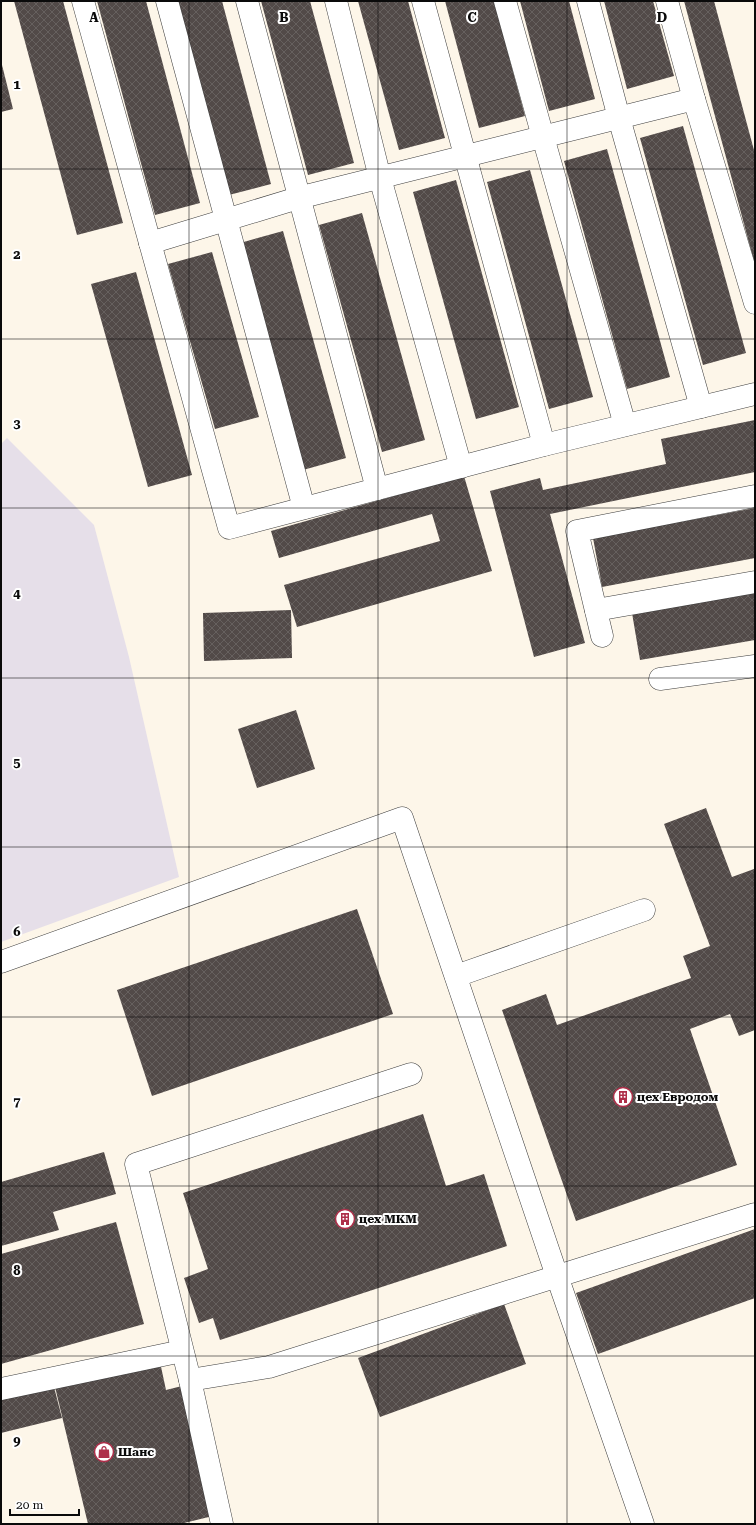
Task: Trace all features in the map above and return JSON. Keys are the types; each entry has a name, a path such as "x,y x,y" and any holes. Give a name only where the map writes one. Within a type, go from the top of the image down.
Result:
{"lane":[{"path":"83,1 229,528 544,445 755,394"},
{"path":"167,1 304,508"},
{"path":"247,1 298,198 377,489"},
{"path":"336,1 380,178 461,467"},
{"path":"423,1 544,445"},
{"path":"505,1 625,425"},
{"path":"588,1 619,118 701,407"},
{"path":"668,1 694,99 755,303"},
{"path":"150,242 298,198 694,99"},
{"path":"602,636 577,531 755,496"},
{"path":"596,610 755,582"},
{"path":"660,679 755,666"},
{"path":"1,962 402,818 557,1276 643,1524"},
{"path":"456,976 644,910"},
{"path":"222,1524 190,1380 136,1164 411,1074"},
{"path":"190,1380 269,1367 755,1214"},
{"path":"1,1389 182,1351"}],"shaded area":[{"path":"7,438 94,525 129,657 179,877 1,942 1,444"}],"building":[{"path":"14,1 63,1 123,223 77,235"},
{"path":"97,1 146,1 200,203 155,215"},
{"path":"173,1 222,1 271,184 225,196"},
{"path":"261,1 310,1 354,163 308,175"},
{"path":"358,1 408,1 445,138 399,150"},
{"path":"445,1 494,1 525,116 479,128"},
{"path":"520,1 569,1 595,99 549,111"},
{"path":"604,1 653,1 674,76 627,89"},
{"path":"684,1 714,1 755,154 755,265"},
{"path":"2,65 13,109 1,112 1,66"},
{"path":"683,126 746,353 703,365 640,138"},
{"path":"607,149 670,377 627,389 564,161"},
{"path":"530,170 593,397 549,409 487,182"},
{"path":"456,180 519,407 476,419 413,192"},
{"path":"362,213 425,440 382,452 319,225"},
{"path":"283,231 346,458 303,470 240,243"},
{"path":"212,252 259,417 215,429 168,264"},
{"path":"136,272 192,475 148,487 91,284"},
{"path":"755,420 755,472 550,514 585,643 534,657 490,491 540,478 543,490 666,464 661,439"},
{"path":"464,476 492,571 297,627 284,585 440,541 432,514 279,558 271,531"},
{"path":"755,508 755,558 602,587 593,538"},
{"path":"755,592 755,640 640,660 632,613"},
{"path":"291,610 292,658 204,661 203,613"},
{"path":"296,710 315,769 257,788 238,729"},
{"name":"цех Евродом","path":"706,808 732,877 754,869 755,871 755,1030 739,1036 730,1014 690,1029 737,1165 576,1221 502,1010 546,994 557,1025 691,978 683,956 710,946 664,824"},
{"path":"357,909 393,1014 152,1096 117,990"},
{"name":"цех МКМ","path":"423,1114 446,1186 484,1174 507,1246 220,1340 213,1318 199,1323 184,1278 208,1269 183,1193"},
{"path":"104,1152 116,1194 53,1212 59,1230 1,1246 1,1182"},
{"path":"116,1222 144,1324 1,1364 1,1254"},
{"path":"755,1229 755,1298 598,1354 576,1293"},
{"path":"504,1304 526,1364 380,1417 358,1358"},
{"path":"160,1362 166,1390 186,1385 217,1515 180,1524 88,1524 55,1387"},
{"path":"54,1387 62,1418 1,1433 1,1400"}],"place":[{"name":"цех Евродом","path":"623,1097"},
{"name":"цех МКМ","path":"345,1219"},
{"name":"Шанс","path":"104,1452"}]}
